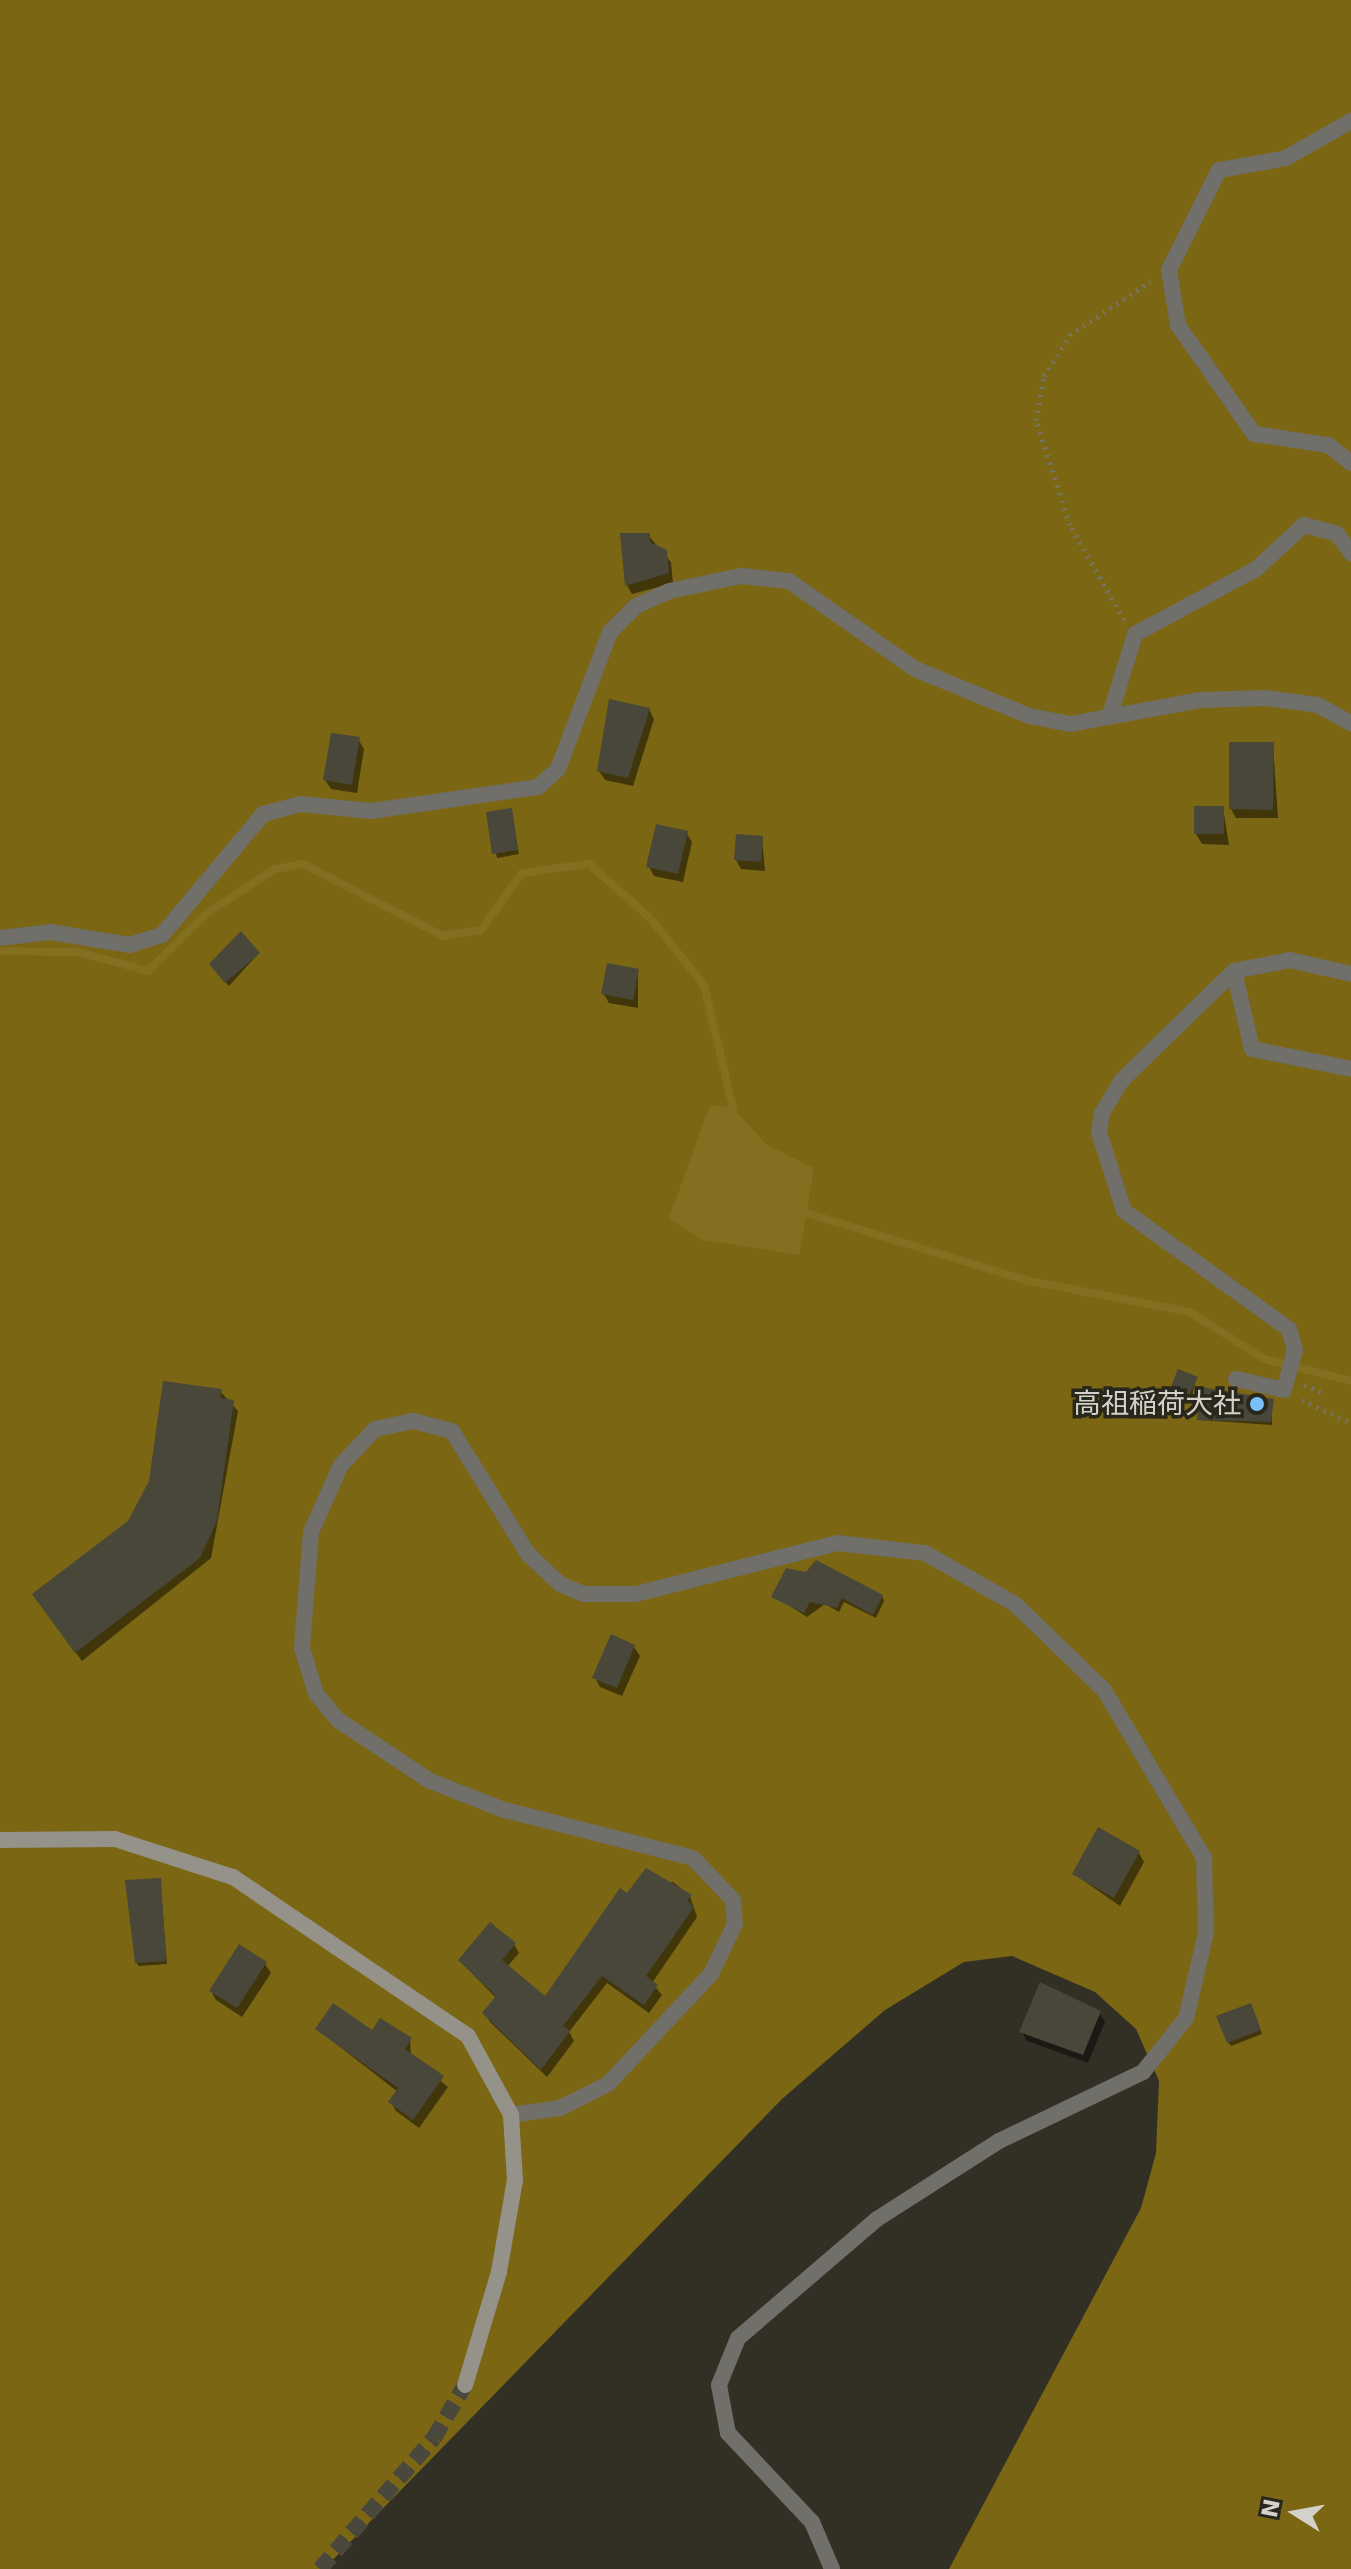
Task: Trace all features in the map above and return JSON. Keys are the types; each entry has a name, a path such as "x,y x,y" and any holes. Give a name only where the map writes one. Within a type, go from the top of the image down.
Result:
{"street":[{"path":"1351,121 1286,158 1219,170 1169,270 1178,325 1254,434 1328,445 1351,463"},
{"path":"1110,715 1135,634 1256,569 1304,525 1337,534 1351,553"},
{"path":"0,938 50,932 129,945 162,935 263,814 301,804 371,811 538,787 558,769 610,632 636,606 712,582 789,581 915,669 1029,716 1071,724 1110,715 1265,698 1318,705 1351,723"},
{"path":"1236,1379 1284,1390 1295,1350 1289,1329 1276,1313 1124,1211 1099,1132 1121,1081 1234,971 1290,960 1351,974"},
{"path":"1234,971 1252,1049 1351,1069"},
{"path":"511,2115 560,2108 608,2084 711,1974 735,1924 733,1900 693,1858 504,1810 430,1781 338,1720 316,1694 302,1648 311,1532 341,1465 375,1429 413,1421 452,1431 528,1554 560,1584 584,1594 636,1594 837,1543 913,1551 955,1565 1015,1604 1104,1690 1204,1858 1206,1933 1190,2005 1174,2040 1143,2072 999,2141 877,2219 733,2345 719,2385 728,2433 812,2522 832,2569"},
{"path":"0,1840 115,1839 233,1877 468,2036 511,2115 515,2180 499,2272 465,2385"}],"path":[{"path":"1135,634 1070,525 1036,420 1044,376 1070,335 1169,270"},
{"path":"1284,1390 1351,1423"}],"shaded area":[{"path":"0,0 1351,0 1351,2569 949,2569 1141,2208 1156,2153 1159,2081 1136,2029 1095,1992 1012,1956 964,1962 885,2010 782,2099 324,2569 0,2569"},
{"path":"710,1105 733,1108 767,1145 814,1168 799,1255 702,1240 669,1218"}],"building":[{"path":"620,533 650,533 650,542 667,550 669,573 625,586"},
{"path":"609,699 650,708 628,778 597,771"},
{"path":"331,733 360,737 352,785 323,780"},
{"path":"1229,742 1274,742 1273,810 1229,809"},
{"path":"1194,806 1224,806 1224,834 1194,834"},
{"path":"512,808 518,850 492,854 486,812"},
{"path":"656,824 688,831 678,874 646,867"},
{"path":"736,834 763,836 761,862 734,860"},
{"path":"241,931 260,953 225,983 209,964"},
{"path":"607,963 639,969 633,1000 601,994"},
{"path":"1178,1369 1198,1377 1188,1398 1170,1389"},
{"path":"163,1381 222,1389 220,1398 234,1400 217,1521 200,1558 75,1653 32,1594 128,1521 149,1481"},
{"path":"1201,1387 1274,1399 1271,1422 1197,1420"},
{"path":"816,1560 883,1595 873,1615 842,1598 837,1608 810,1602 804,1613 771,1597 786,1568 806,1572"},
{"path":"611,1634 635,1645 617,1688 592,1678"},
{"path":"1098,1827 1140,1851 1114,1898 1072,1874"},
{"path":"646,1868 692,1895 687,1901 694,1907 646,1976 658,1985 644,2005 602,1976 563,2026 570,2031 541,2070 482,2013 496,1996 458,1960 490,1922 516,1943 502,1960 545,1996 620,1888 627,1893"},
{"path":"161,1878 166,1961 135,1963 125,1880"},
{"path":"239,1944 267,1962 237,2008 209,1991"},
{"path":"1040,1982 1101,2011 1083,2055 1019,2032"},
{"path":"333,2003 372,2030 380,2018 412,2038 405,2049 444,2076 413,2120 388,2102 398,2088 315,2029"},
{"path":"1251,2003 1261,2030 1227,2043 1216,2016"}],"waterway":[{"path":"0,951 78,952 148,971 207,913 275,869 303,864 443,936 481,930 522,873 589,864 649,917 704,985 733,1108"},
{"path":"806,1213 1029,1281 1190,1312 1264,1359 1290,1366"},
{"path":"1296,1367 1351,1381"}],"tunnel":[{"path":"320,2569 434,2438 465,2385"}],"place":[{"name":"高祖稲荷大社","path":"1257,1404"}]}
